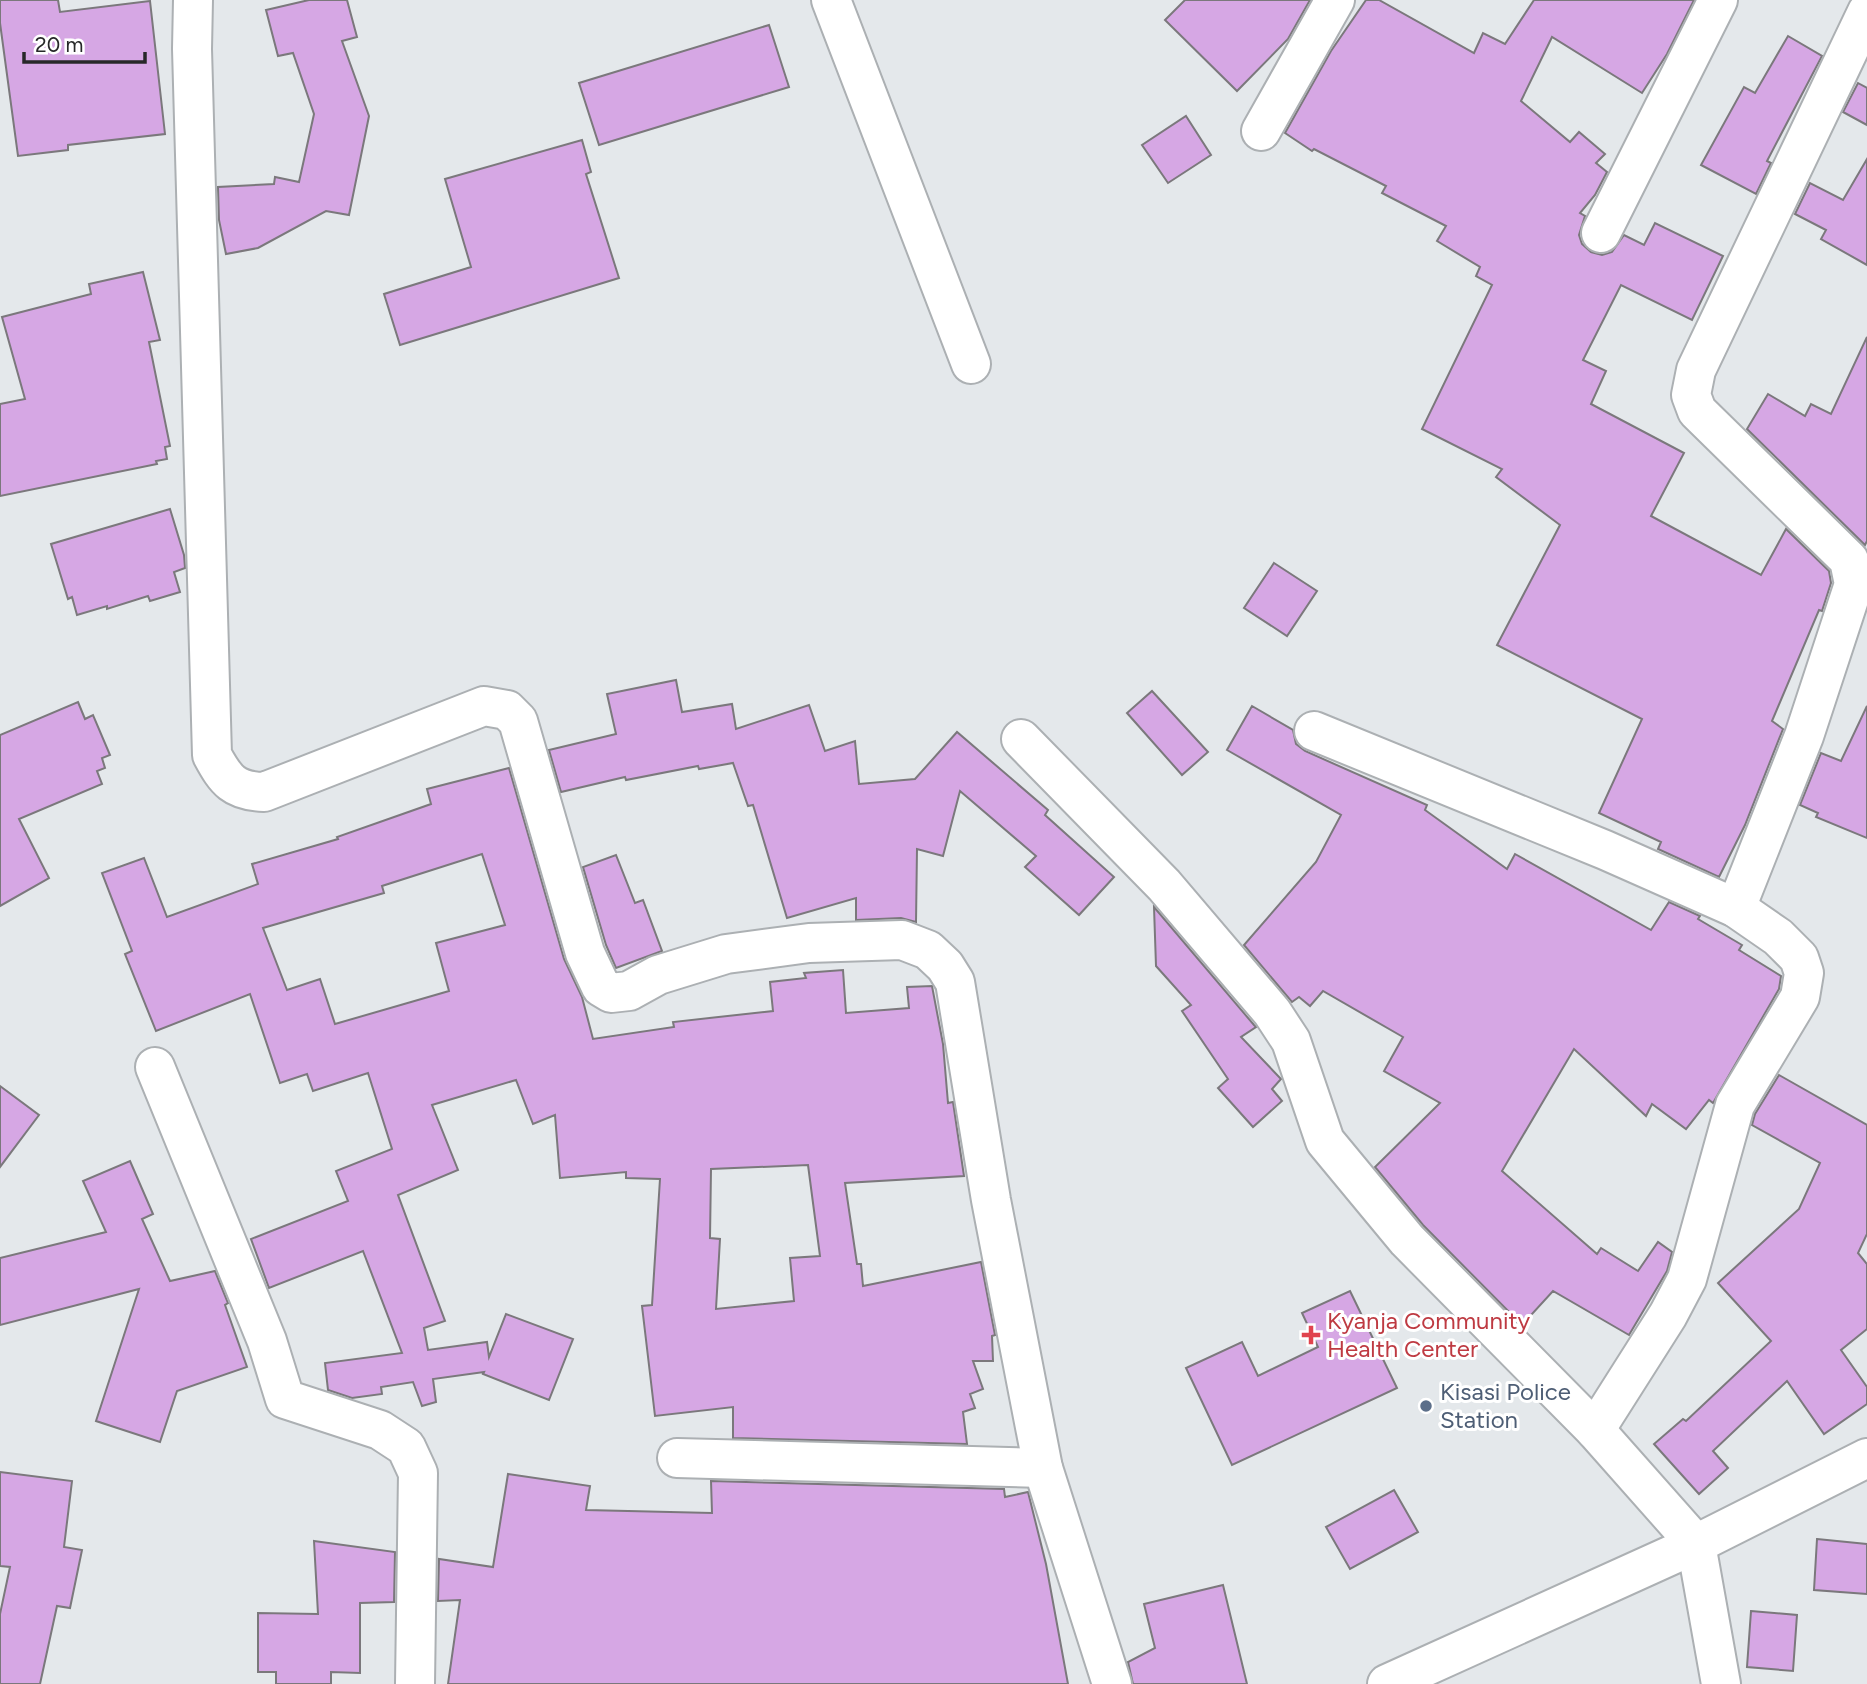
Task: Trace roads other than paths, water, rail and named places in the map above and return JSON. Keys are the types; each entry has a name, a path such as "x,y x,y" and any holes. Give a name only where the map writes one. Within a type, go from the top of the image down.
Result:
{"street":[{"path":"193,0 192,49 212,755 223,777 244,792 264,792 484,706 507,710 519,720 585,953 601,987 611,993 629,991 658,975 726,954 809,943 902,940 928,950 945,966 955,982 991,1199 1043,1468 1112,1684"},
{"path":"831,0 971,364"},
{"path":"1261,131 1335,0"},
{"path":"1601,233 1718,0"},
{"path":"1736,908 1804,736 1854,584 1849,560 1697,411 1691,395 1696,370 1867,12"},
{"path":"1314,731 1605,850 1736,908 1778,937 1799,958 1804,973 1800,997 1735,1105 1686,1279 1668,1315 1595,1430"},
{"path":"1021,739 1164,885 1272,1012 1291,1041 1325,1141 1407,1240 1595,1430 1696,1544 1721,1684"},
{"path":"155,1067 267,1341 285,1399 380,1430 407,1447 418,1473 415,1684"},
{"path":"677,1458 1043,1468"},
{"path":"1387,1684 1696,1544 1867,1458"}],"place":[{"name":"Kyanja Community Health Center","path":"1311,1335"},
{"name":"Kisasi Police Station","path":"1426,1406"}]}
